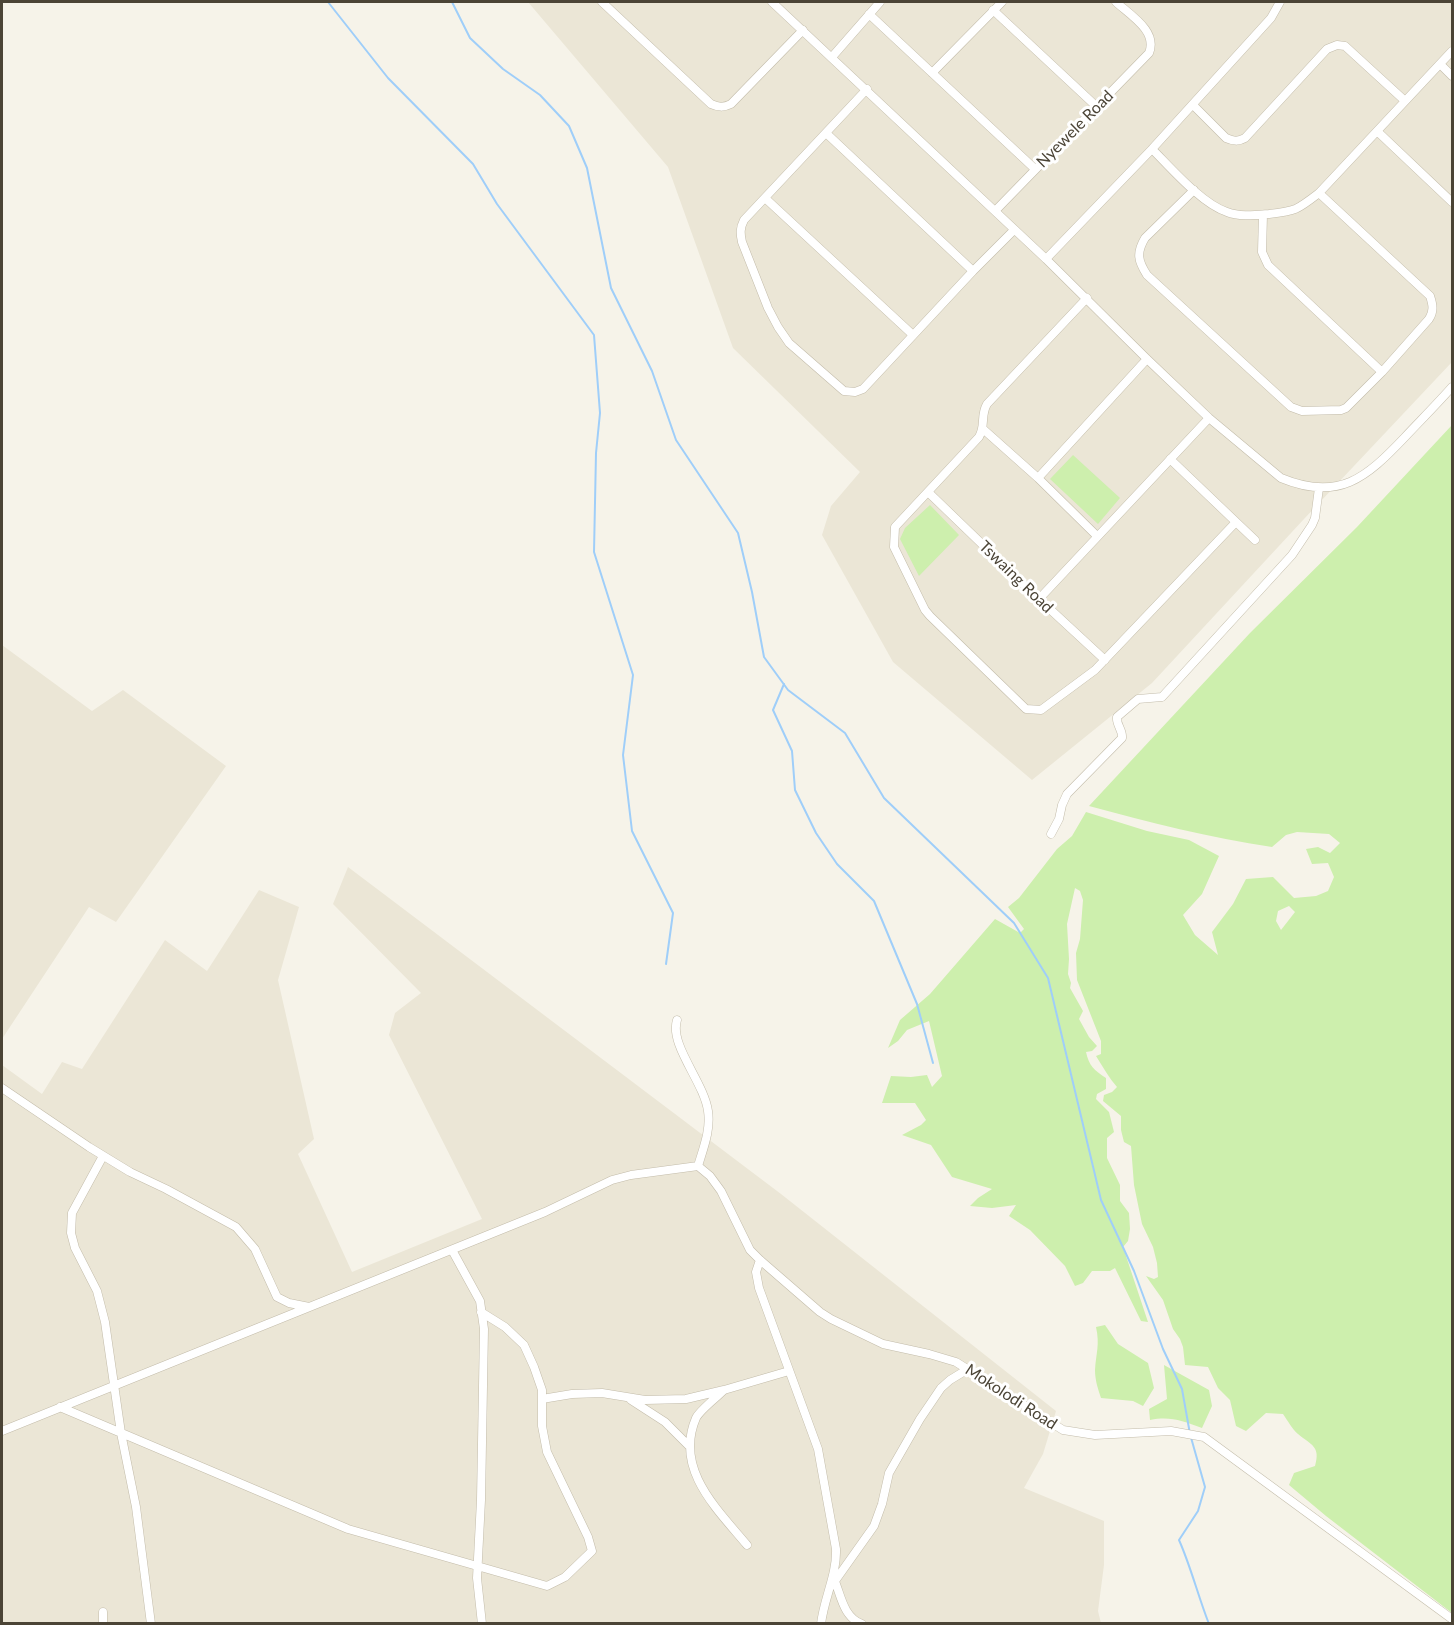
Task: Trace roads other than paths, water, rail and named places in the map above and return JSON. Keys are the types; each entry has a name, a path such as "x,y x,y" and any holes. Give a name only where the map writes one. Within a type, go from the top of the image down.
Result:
{"street":[{"path":"602,2 711,104 716,106 724,107 731,104 803,30"},
{"path":"772,2 1087,298 1209,418 1281,478 1292,483 1319,488 1338,486 1358,479 1384,459 1452,387"},
{"path":"832,57 880,2"},
{"path":"932,73 1002,2"},
{"name":"Nyewele Road","path":"995,211 1144,59 1152,45 1147,31 1116,2"},
{"path":"1046,259 1152,149 1271,18 1280,2"},
{"path":"993,10 1097,107"},
{"path":"869,14 1035,169"},
{"path":"1192,105 1226,138 1239,141 1245,138 1327,49 1337,45 1345,46 1404,100"},
{"path":"1152,149 1194,190 1224,212 1263,215 1296,210 1318,193 1452,51"},
{"path":"1440,64 1452,76"},
{"path":"867,89 744,220 741,227 740,236 768,308 789,343 844,391 850,393 863,389 1014,230"},
{"path":"1377,131 1452,202"},
{"path":"826,133 973,271"},
{"path":"1194,190 1145,238 1139,248 1142,267 1291,407 1302,411 1341,410 1351,404 1429,320 1433,305 1430,296 1318,193"},
{"path":"765,198 913,335"},
{"path":"1263,215 1262,252 1268,265 1382,372"},
{"path":"1087,298 987,404 983,412 983,429 979,437 895,527 894,547 925,610 1022,706 1026,709 1041,710 1095,670 1236,522"},
{"path":"1038,478 1147,359"},
{"path":"1039,599 1209,418"},
{"path":"983,429 1098,536"},
{"path":"1170,459 1255,540"},
{"path":"1051,834 1059,819 1067,794 1122,738 1117,717 1138,699 1162,697 1292,555 1315,518 1319,488"},
{"name":"Tswaing Road","path":"928,492 1105,660"},
{"path":"2,1431 545,1212 612,1180 631,1175 698,1166 708,1130 709,1112 703,1090 676,1037 677,1020"},
{"path":"2,1088 103,1156 236,1227 255,1249 277,1297 288,1303 309,1307"},
{"path":"103,1156 72,1212 70,1233 97,1291 105,1322 151,1623"},
{"name":"Mokolodi Road","path":"698,1166 710,1176 721,1191 750,1250 820,1312 831,1319 883,1344 929,1353 956,1362 1064,1430 1095,1435 1171,1431 1207,1438 1452,1619"},
{"path":"452,1250 480,1301 484,1329 481,1500 477,1566 482,1623"},
{"path":"760,1260 756,1272 759,1288 818,1449 836,1549 834,1579 847,1613 854,1620 862,1623"},
{"path":"60,1407 348,1529 547,1586 565,1577 592,1551 588,1537 547,1452 542,1426 542,1390 524,1345 506,1327 481,1312"},
{"path":"821,1623 823,1606 834,1579 874,1526 890,1473 920,1419 941,1388 968,1369"},
{"path":"542,1399 573,1394 602,1393 645,1400 686,1399 789,1371"},
{"path":"724,1390 697,1416 689,1446 694,1473 709,1500 747,1545"},
{"path":"628,1397 665,1422 689,1446"},
{"path":"103,1612 103,1623"}],"waterway":[{"path":"328,2 388,78 473,164 497,204 594,335 600,413 596,453 594,552 633,675 623,755 632,831 673,913 666,964"},
{"path":"452,2 470,38 503,69 540,95 569,126 587,168 611,288 652,371 676,440 738,533 764,657 788,690 845,733 884,798 1014,923 1048,978 1101,1200 1134,1271 1163,1349 1182,1389 1190,1434 1205,1487 1198,1511 1179,1540 1209,1624"},
{"path":"784,684 773,710 792,751 795,790 816,833 837,864 874,901 917,1004 933,1063"}]}
